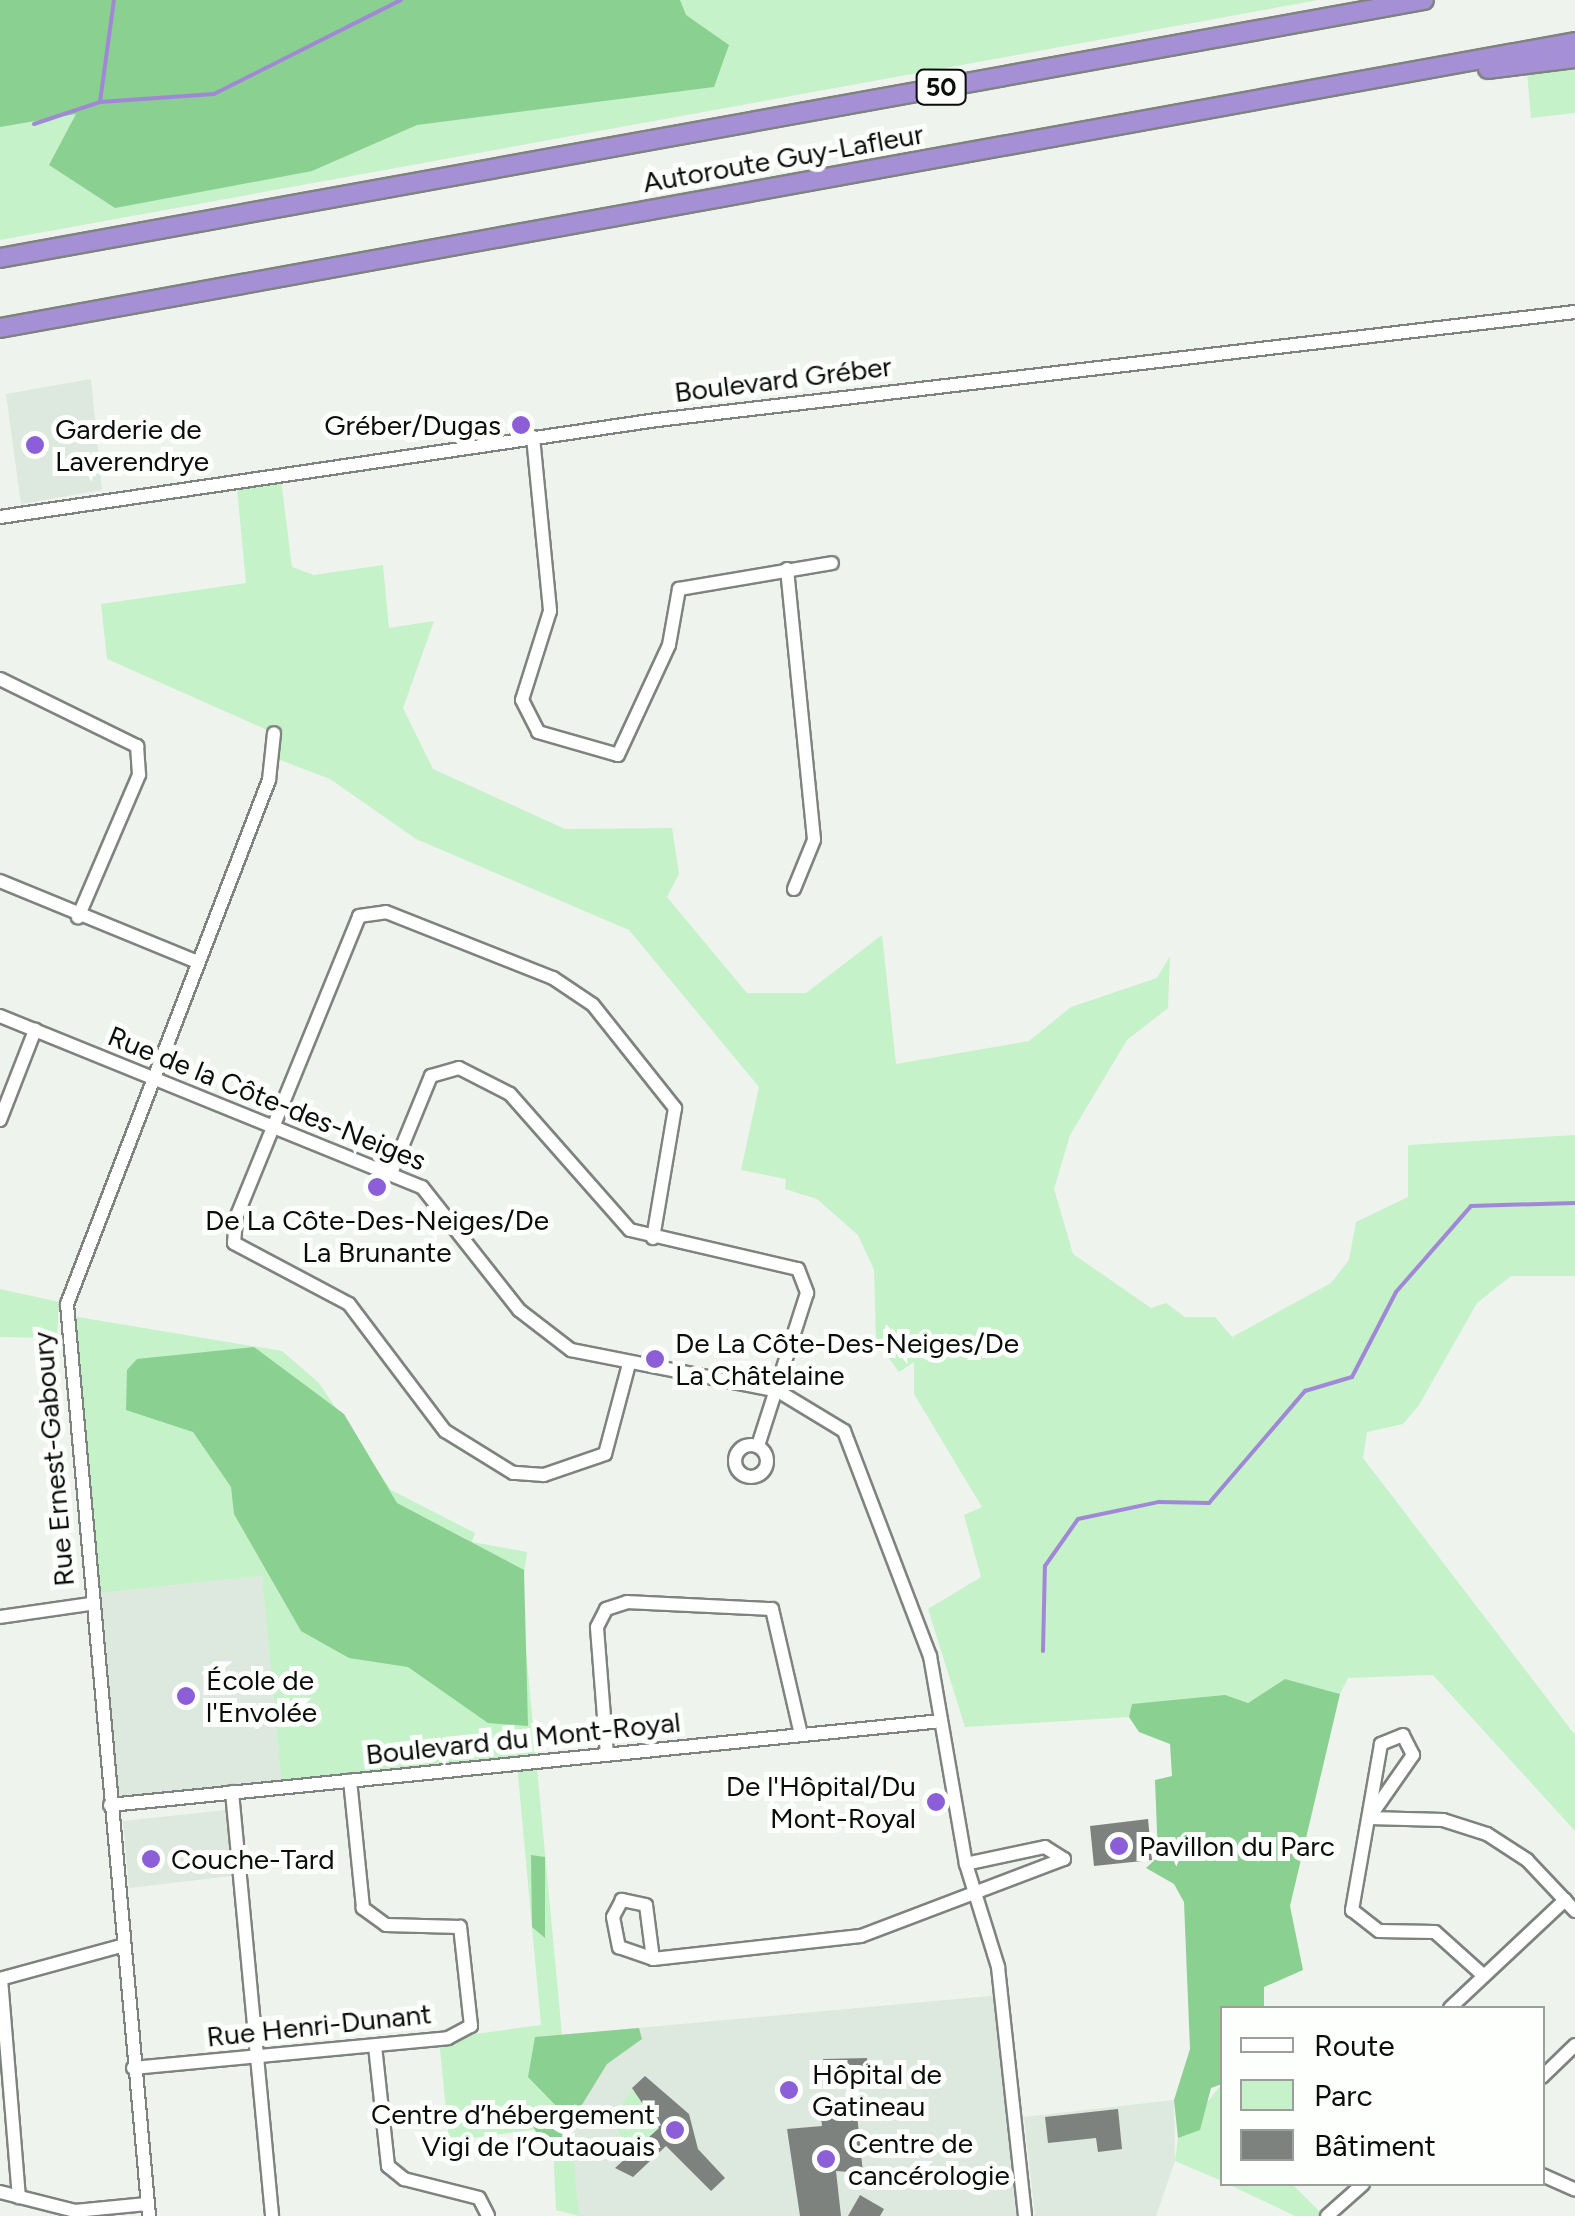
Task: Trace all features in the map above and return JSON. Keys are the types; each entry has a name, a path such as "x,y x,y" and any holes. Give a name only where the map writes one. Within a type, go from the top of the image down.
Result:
{"highway":[{"name":"Autoroute Guy-Lafleur","path":"0,258 1424,0"},
{"name":"Autoroute Guy-Lafleur","path":"0,328 1575,42"},
{"path":"1323,88 1575,58"}],"street":[{"name":"Boulevard Gréber","path":"0,516 533,437 1575,312"},
{"path":"533,437 550,611 522,700 538,732 618,755 668,645 679,589 832,564"},
{"path":"787,569 814,840 794,889"},
{"path":"0,680 138,746 138,775 78,917"},
{"name":"Rue Ernest-Gaboury","path":"148,2210 90,1604 67,1304 150,1075 269,780 274,733"},
{"path":"0,882 78,917 195,961"},
{"path":"629,1364 616,1435 599,1459 529,1476 461,1446 349,1304 234,1243 273,1124 352,926 366,912 386,912 574,990 670,1098 675,1114 653,1238"},
{"name":"Rue de la Côte-des-Neiges","path":"0,1016 392,1171 442,1205 540,1331 571,1350 778,1391 825,1413 858,1453 920,1614 972,1894 998,1967 1025,2216"},
{"path":"0,1120 34,1030"},
{"path":"392,1171 431,1076 459,1068 510,1094 604,1209 653,1238 804,1274 808,1293 758,1446"},
{"path":"607,1755 597,1627 606,1608 627,1602 772,1609 800,1735"},
{"path":"0,1617 90,1604"},
{"name":"Boulevard du Mont-Royal","path":"110,1805 941,1721"},
{"path":"1369,1818 1413,1755 1403,1735 1381,1744 1369,1818 1350,1895 1356,1918 1379,1931 1435,1932 1483,1975"},
{"name":"Rue Henri-Dunant","path":"133,2068 375,2046 468,2030 469,1944 446,1920 386,1925 367,1915 350,1781"},
{"path":"232,1792 272,2216"},
{"path":"1369,1818 1474,1829 1527,1860 1570,1905 1483,1975 1452,2006"},
{"path":"653,1959 646,1904 622,1900 613,1917 620,1947 653,1959 861,1936 1064,1859 1045,1847 966,1864"},
{"path":"20,2196 0,1979 121,1946"},
{"path":"375,2046 388,2166 404,2179 479,2198 488,2216"},
{"path":"1545,2075 1573,2052"},
{"path":"1545,2177 1575,2190"},
{"path":"1327,2216 1361,2186"},
{"path":"0,2192 75,2210 148,2210"}],"shaded area":[{"path":"91,379 102,490 21,504 6,394"},
{"name":"École de l'Envolée","path":"262,1576 282,1787 110,1805 89,1594"},
{"path":"226,1810 232,1876 129,1888 123,1821"},
{"name":"Hôpital de Gatineau","path":"1001,1995 1025,2216 579,2216 561,2035"},
{"path":"1174,2100 1175,2161 1156,2216 1035,2216 1024,2117"}],"green space":[{"path":"0,0 1318,0 0,240"},
{"path":"0,0 680,0 686,15 729,45 714,87 417,125 312,171 115,208 49,165 76,114 0,127"},
{"path":"1575,66 1575,113 1531,118 1527,72"},
{"path":"280,472 292,567 314,575 383,565 389,628 434,621 403,708 433,769 565,829 672,828 679,874 667,897 747,993 806,993 882,935 896,1064 1029,1041 1071,1007 1157,978 1170,956 1168,1008 1127,1040 1070,1135 1054,1189 1073,1254 1151,1308 1166,1303 1185,1317 1215,1317 1232,1337 1331,1283 1349,1260 1356,1222 1408,1197 1408,1145 1575,1135 1575,1276 1511,1276 1477,1303 1419,1405 1403,1424 1367,1432 1363,1458 1575,1735 1575,1831 1433,1675 1348,1678 1340,1694 1285,1679 1248,1703 1132,1704 1129,1717 965,1727 928,1609 981,1577 964,1515 982,1507 914,1394 914,1362 899,1372 876,1341 874,1270 858,1235 817,1199 785,1189 786,1179 741,1170 759,1087 629,930 416,839 330,779 275,758 274,733 107,659 101,604 246,583 236,478"},
{"path":"0,1289 59,1302 57,1338 0,1337"},
{"path":"66,1315 282,1351 319,1383 391,1490 475,1533 472,1542 527,1552 521,1597 579,2216 556,2210 552,2127 449,2141 439,2039 541,2025 517,1764 282,1787 262,1576 89,1594"},
{"path":"254,1347 344,1414 397,1503 524,1570 528,1726 488,1723 408,1667 349,1658 301,1631 234,1514 231,1487 193,1432 126,1410 127,1370 137,1359"},
{"path":"1285,1679 1340,1694 1290,1906 1303,1970 1264,1987 1264,2006 1220,2006 1220,2085 1211,2088 1200,2130 1178,2138 1174,2100 1190,2049 1184,1902 1174,1884 1146,1868 1158,1857 1155,1780 1172,1776 1170,1744 1139,1732 1129,1717 1132,1704 1225,1695 1248,1703"},
{"path":"531,1855 545,1857 545,1938 532,1927"},
{"path":"639,2028 642,2039 607,2064 572,2121 575,2153 554,2140 555,2154 546,2154 528,2115 544,2108 541,2124 561,2124 564,2114 528,2077 535,2037"},
{"path":"1220,2086 1220,2180 1175,2161 1178,2138"},
{"path":"633,2089 659,2128 632,2153 611,2119"},
{"path":"1232,2186 1294,2186 1324,2216 1295,2216"}],"building":[{"name":"Pavillon du Parc","path":"1148,1819 1152,1860 1094,1866 1090,1826"},
{"path":"867,2058 869,2081 826,2085 823,2059"},
{"name":"Centre d’hébergement Vigi de l’Outaouais","path":"645,2076 689,2114 698,2149 725,2178 711,2191 666,2146 633,2177 615,2168 659,2128 632,2088"},
{"name":"Centre de cancérologie","path":"856,2105 863,2173 836,2171 841,2216 800,2216 787,2129 822,2126 820,2108"},
{"path":"1118,2109 1122,2149 1098,2152 1096,2138 1048,2143 1045,2117"},
{"path":"860,2195 884,2209 880,2216 848,2216"}],"waterway":[{"path":"100,102 114,0"},
{"path":"34,124 100,102 214,94 401,0"},
{"path":"1043,1651 1045,1566 1078,1519 1159,1502 1209,1503 1305,1391 1352,1377 1396,1292 1471,1206 1575,1203"}],"place":[{"name":"Gréber/Dugas","path":"521,425"},
{"name":"Garderie de Laverendrye","path":"35,445"},
{"name":"De La Côte-Des-Neiges/De La Brunante","path":"377,1187"},
{"name":"De La Côte-Des-Neiges/De La Châtelaine","path":"655,1359"},
{"name":"École de l'Envolée","path":"186,1696"},
{"name":"De l'Hôpital/Du Mont-Royal","path":"936,1802"},
{"name":"Pavillon du Parc","path":"1119,1846"},
{"name":"Couche-Tard","path":"151,1859"},
{"name":"Hôpital de Gatineau","path":"789,2090"},
{"name":"Centre d’hébergement Vigi de l’Outaouais","path":"675,2130"},
{"name":"Centre de cancérologie","path":"826,2159"}]}
